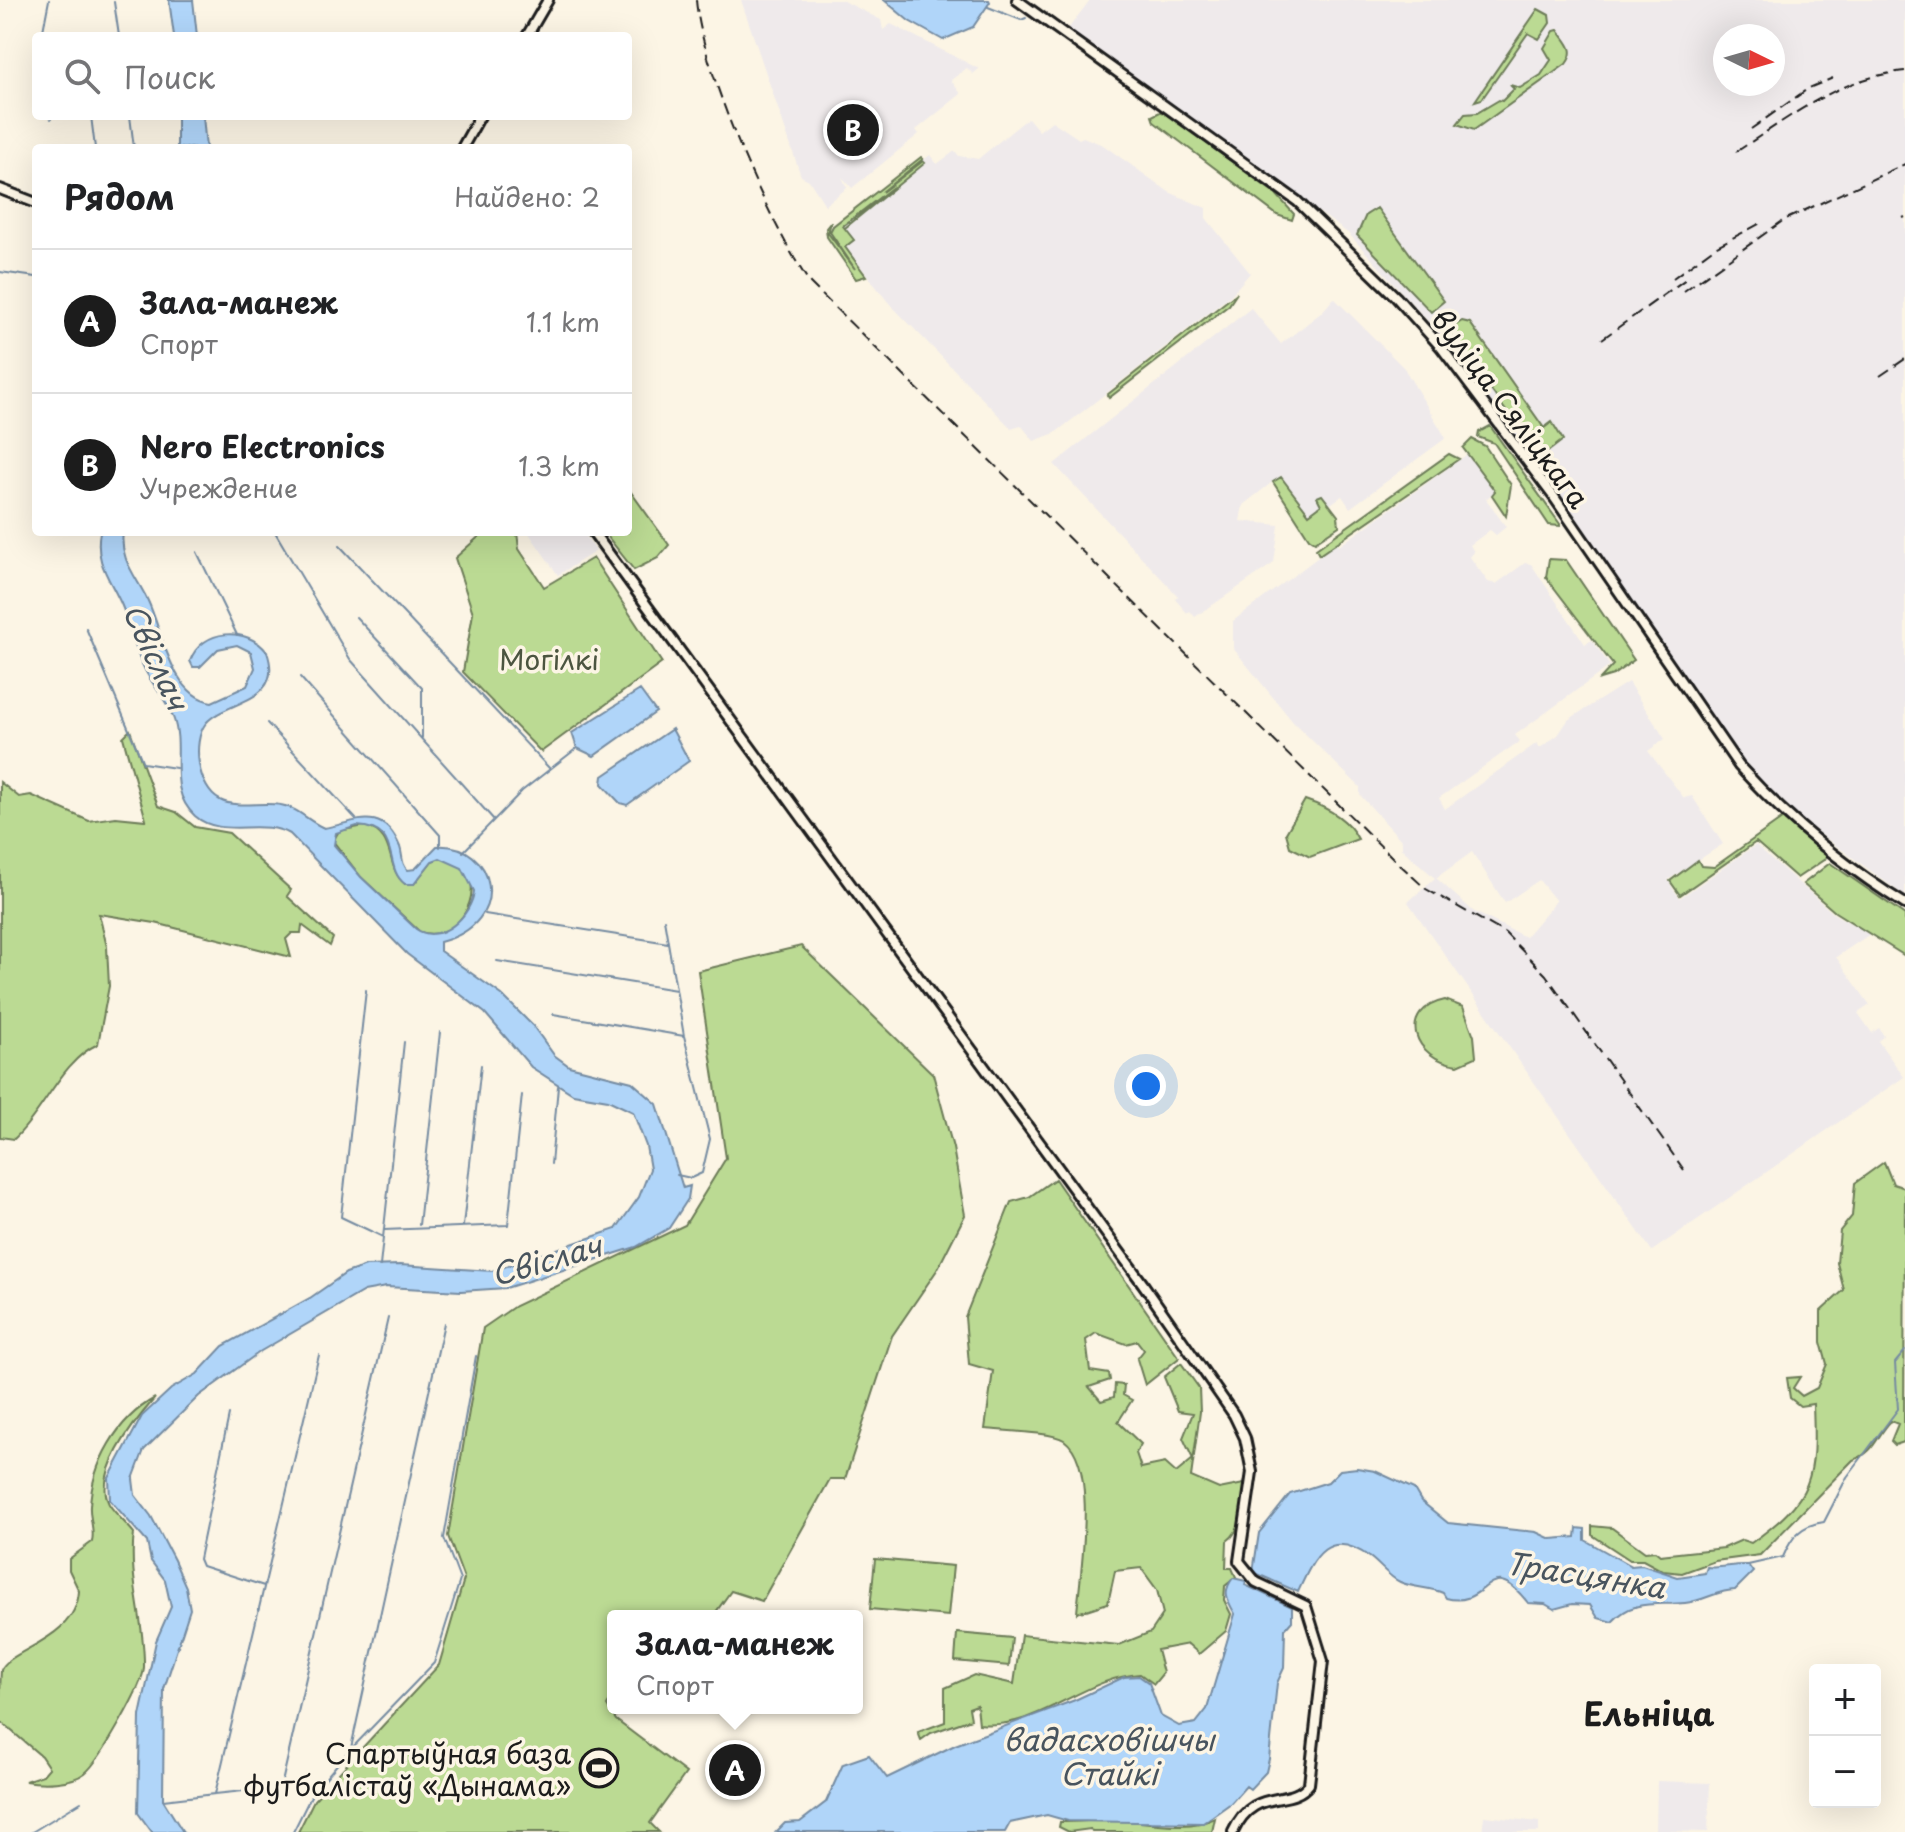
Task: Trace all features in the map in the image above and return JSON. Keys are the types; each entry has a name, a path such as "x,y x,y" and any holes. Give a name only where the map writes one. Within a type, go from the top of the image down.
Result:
{"main road":[{"path":"529,32 548,0"},
{"name":"вуліца Сяліцкага","path":"1017,0 1297,201 1359,258 1441,347 1494,417 1739,766 1796,822 1855,870 1905,904"},
{"path":"464,144 478,120"},
{"path":"0,189 32,201"},
{"path":"596,536 1117,1248 1234,1415 1245,1438 1252,1472 1239,1561 1256,1582 1299,1600 1308,1611 1323,1657 1311,1779 1303,1791 1248,1808 1233,1832"}],"shaded area":[{"path":"741,0 842,0 881,20 883,30 891,24 979,69 973,74 967,68 951,80 961,94 916,130 919,134 852,188 842,177 847,188 825,205 809,180 801,176"},
{"path":"1090,0 1905,0 1905,896 1808,825 1749,769 1455,351 1349,234 1068,29"},
{"path":"1028,118 1039,131 1052,121 1079,139 1083,137 1103,145 1169,192 1206,208 1206,218 1250,273 1231,295 1055,433 1034,441 1021,425 1011,428 888,302 832,230 930,155 937,164 955,151 959,156 978,159"},
{"path":"1334,298 1404,368 1446,438 1350,508 1342,496 1305,522 1275,480 1243,505 1240,521 1279,525 1274,563 1195,617 1190,611 1187,613 1175,599 1178,596 1054,464 1251,308 1281,344 1322,312"},
{"path":"1469,453 1495,491 1486,499 1506,527 1496,535 1490,530 1470,545 1474,552 1470,557 1488,582 1496,584 1525,563 1531,564 1585,644 1592,640 1610,666 1515,735 1520,741 1439,798 1445,809 1537,743 1540,748 1558,735 1568,720 1628,682 1665,739 1648,751 1684,798 1692,796 1723,844 1668,880 1673,889 1680,898 1756,845 1834,914 1870,934 1836,957 1870,1005 1858,1013 1872,1033 1879,1028 1884,1036 1878,1041 1904,1077 1652,1251 1408,902 1435,878 1402,849 1402,841 1360,795 1360,787 1293,722 1233,648 1233,621 1337,543 1339,546","holes":["1472,852 1505,903 1539,880 1556,901 1525,937 1473,911 1436,878"]},
{"path":"531,536 586,536 596,551 558,575"},
{"path":"1657,1781 1710,1783 1708,1832 1656,1831"},
{"path":"1484,1816 1539,1822 1539,1832 1482,1832"}],"green space":[{"path":"1538,9 1549,15 1550,23 1539,39 1528,33 1482,99 1475,101"},
{"path":"1558,30 1571,51 1566,64 1474,130 1457,124 1465,114 1477,113 1502,101 1514,89 1510,85 1520,88 1541,75 1551,60 1544,48 1554,31"},
{"path":"1162,111 1276,194 1294,214 1292,220 1277,215 1154,122 1152,116"},
{"path":"921,157 923,159 882,192 923,161 925,163 845,228 893,187 843,226 854,240 845,247 866,276 856,279 827,237 826,228 831,222 828,233 855,269 830,232 833,226"},
{"path":"1377,208 1444,301 1431,312 1357,235 1366,215"},
{"path":"1237,293 1229,305 1109,398 1107,395"},
{"path":"1462,321 1470,323 1544,428 1552,422 1563,440 1545,454 1569,487 1559,485 1448,330"},
{"path":"1490,426 1560,526 1549,525 1494,443 1478,437 1479,432"},
{"path":"1472,439 1485,446 1511,485 1506,516 1492,495 1495,491 1463,448"},
{"path":"1449,454 1459,459 1319,555 1316,549"},
{"path":"1281,477 1309,514 1321,505 1317,497 1322,495 1338,516 1339,526 1315,542 1309,538 1273,482"},
{"path":"632,494 669,545 658,558 634,570 607,536 632,536"},
{"name":"Могілкі","path":"480,536 517,536 519,549 544,587 593,558 662,663 541,752 463,672 473,613 455,558"},
{"path":"1549,559 1566,560 1634,660 1613,675 1600,679 1613,665 1546,577"},
{"path":"130,730 158,806 176,812 195,827 229,833 291,890 287,896 333,938 330,946 302,925 301,933 292,933 286,939 291,957 155,923 99,914 107,947 109,986 98,1044 73,1062 14,1139 0,1137 0,782 19,797 31,795 89,821 116,817 146,820 123,737"},
{"path":"1305,800 1336,815 1358,839 1310,857 1290,847 1286,833"},
{"path":"1786,816 1828,852 1825,859 1797,878 1756,842 1680,895 1670,881 1698,860 1701,866 1714,867"},
{"path":"364,826 382,836 395,869 405,884 414,884 432,861 440,858 458,864 468,874 472,888 469,903 462,917 451,928 437,933 420,932 361,877 333,841 339,831"},
{"path":"1830,863 1905,915 1905,956 1835,912 1803,884"},
{"path":"801,946 933,1074 953,1148 965,1215 937,1270 892,1336 845,1479 830,1479 762,1601 731,1591 717,1610 607,1610 607,1714 612,1714 686,1773 650,1823 659,1832 298,1832 314,1800 439,1665 464,1579 448,1536 483,1328 515,1306 685,1225 726,1158 698,971"},
{"path":"1445,1000 1463,1007 1474,1036 1476,1057 1458,1065 1430,1054 1416,1034 1420,1014 1430,1005"},
{"path":"1884,1162 1893,1184 1905,1188 1904,1442 1895,1445 1891,1441 1898,1424 1891,1421 1871,1449 1853,1460 1760,1555 1715,1561 1682,1573 1663,1571 1643,1560 1630,1560 1592,1535 1592,1526 1612,1528 1645,1552 1655,1551 1660,1555 1724,1548 1742,1540 1751,1543 1788,1513 1799,1499 1811,1469 1813,1404 1800,1406 1790,1398 1787,1378 1800,1377 1793,1388 1802,1396 1817,1388 1827,1364 1821,1342 1821,1311 1844,1290 1837,1263 1840,1231 1852,1216 1855,1183"},
{"path":"1055,1179 1179,1358 1145,1385 1137,1359 1144,1350 1137,1341 1126,1344 1096,1333 1086,1340 1090,1371 1109,1374 1110,1380 1089,1387 1101,1401 1114,1397 1115,1384 1124,1385 1123,1395 1132,1400 1118,1422 1141,1444 1136,1453 1141,1468 1165,1463 1176,1473 1193,1459 1183,1438 1193,1413 1178,1411 1164,1377 1181,1363 1199,1388 1200,1412 1191,1477 1219,1489 1244,1484 1239,1523 1227,1541 1226,1568 1232,1568 1236,1577 1225,1586 1224,1600 1231,1614 1226,1631 1199,1654 1188,1644 1157,1650 1163,1673 1154,1684 1140,1674 1119,1677 1021,1720 1000,1724 979,1724 977,1705 969,1708 971,1719 931,1733 921,1740 918,1732 945,1722 945,1688 974,1675 1014,1684 1021,1635 1119,1645 1151,1632 1163,1614 1157,1590 1141,1568 1115,1571 1108,1603 1077,1613 1085,1521 1081,1472 1075,1453 1058,1437 985,1429 993,1371 969,1364 965,1317 1011,1202 1029,1197"},
{"path":"155,1398 119,1447 107,1477 106,1491 109,1504 134,1533 133,1567 144,1650 142,1676 110,1739 85,1773 64,1781 25,1781 43,1775 49,1768 41,1756 0,1721 1,1670 16,1656 55,1632 75,1608 79,1591 69,1570 69,1559 92,1542 92,1490 101,1458 118,1430"},
{"path":"875,1559 953,1566 948,1616 870,1609"},
{"path":"957,1633 1012,1638 1009,1666 955,1661"},
{"path":"1215,1818 1212,1832 1092,1832 1090,1829 1069,1832 1059,1827 1060,1822 1110,1820 1167,1825 1192,1824"}],"water":[{"path":"169,0 193,0 197,32 173,32"},
{"path":"884,0 990,2 973,27 943,40 909,21"},
{"path":"177,120 203,120 206,144 177,144"},
{"name":"Свіслач","path":"100,536 123,536 126,560 148,601 177,675 198,697 212,702 247,686 255,668 251,652 237,645 218,649 200,667 193,667 190,661 204,642 226,634 237,635 248,638 267,652 270,669 268,681 261,691 215,715 201,731 199,764 212,794 227,803 287,807 324,828 357,820 376,821 393,834 408,870 415,869 437,846 457,848 473,857 484,870 489,885 488,902 479,918 464,932 440,942 440,951 502,995 533,1026 554,1055 569,1066 632,1082 657,1104 683,1188 690,1186 688,1199 669,1228 636,1247 506,1288 461,1291 386,1287 364,1291 261,1351 199,1396 144,1450 133,1479 135,1495 151,1516 174,1560 186,1587 190,1609 164,1689 163,1800 183,1832 152,1832 138,1813 140,1716 156,1641 171,1607 165,1580 151,1561 147,1542 110,1500 109,1478 142,1416 171,1389 197,1374 223,1346 310,1298 346,1273 366,1266 400,1265 492,1271 616,1229 639,1197 650,1169 646,1146 633,1112 608,1100 573,1094 531,1067 485,1013 407,954 290,834 267,828 217,826 195,816 186,805 178,781 178,742 173,717 141,662 122,606 99,553","holes":["357,826 371,828 381,834 390,849 398,877 405,884 414,884 432,861 440,858 462,868 474,891 467,909 453,925 435,934 416,929 361,877 334,845 336,833"]},
{"path":"640,690 656,712 594,756 577,748 572,733"},
{"path":"672,729 689,761 627,805 620,803 602,784 603,776"},
{"path":"1357,1468 1375,1471 1414,1489 1421,1501 1448,1523 1536,1532 1551,1539 1576,1537 1577,1528 1585,1529 1585,1540 1631,1566 1642,1565 1678,1577 1705,1573 1707,1567 1737,1565 1748,1565 1753,1572 1735,1590 1692,1602 1637,1606 1620,1614 1612,1622 1598,1618 1590,1605 1572,1604 1554,1609 1545,1604 1528,1603 1504,1582 1495,1581 1471,1596 1446,1598 1438,1591 1396,1580 1371,1558 1344,1545 1333,1545 1317,1557 1298,1592 1253,1572 1259,1533 1290,1494 1328,1482 1340,1470"},
{"name":"вадасховішчы Стайкі","path":"1233,1578 1246,1581 1245,1585 1292,1607 1292,1621 1285,1629 1284,1668 1277,1683 1266,1772 1250,1789 1246,1786 1231,1803 1203,1823 1068,1821 1047,1815 1010,1823 1005,1832 776,1832 785,1823 800,1822 826,1802 843,1764 869,1755 887,1778 955,1745 1075,1700 1124,1677 1139,1676 1149,1683 1161,1716 1179,1726 1196,1723 1207,1709 1235,1614 1227,1596"}],"waterway":[{"path":"43,32 49,0"},
{"path":"114,2 118,32"},
{"path":"988,7 1021,20 1026,18"},
{"path":"92,120 94,144"},
{"path":"130,120 134,144"},
{"path":"0,272 32,276"},
{"path":"277,536 350,659 494,820"},
{"path":"340,546 550,769"},
{"path":"197,552 237,635"},
{"path":"356,617 422,688 422,738"},
{"path":"86,628 143,763 176,768"},
{"path":"300,677 440,835 440,847"},
{"path":"267,723 356,819"},
{"path":"463,852 522,791 577,748"},
{"path":"485,914 668,943"},
{"path":"664,919 684,1036 710,1139 702,1173 691,1178 677,1175"},
{"path":"497,961 676,990"},
{"path":"366,990 341,1217 383,1237"},
{"path":"553,1014 684,1036"},
{"path":"419,1225 440,1032"},
{"path":"380,1266 404,1042"},
{"path":"463,1226 481,1065"},
{"path":"551,1164 558,1086"},
{"path":"384,1230 508,1225 522,1095"},
{"path":"215,1794 281,1787 388,1318"},
{"path":"293,1832 312,1794 351,1748 444,1323"},
{"name":"Трасцянка","path":"1748,1565 1783,1557 1798,1533 1824,1522 1847,1477 1898,1409 1895,1363 1905,1351"},
{"path":"163,1800 215,1794 319,1355"},
{"path":"352,1748 434,1663 460,1580 444,1538 476,1356"},
{"path":"229,1415 199,1559 202,1566 264,1586"},
{"path":"32,1832 81,1802"}],"railway":[{"path":"696,0 711,66 740,146 776,224 810,283 1397,862 1426,889 1505,933 1546,975 1684,1170"},
{"path":"1736,152 1796,112 1837,90 1881,75 1905,71"},
{"path":"1751,129 1809,88 1833,78"},
{"path":"1684,291 1784,220 1905,164"},
{"path":"1673,278 1715,247 1761,223"},
{"path":"1602,339 1690,276"},
{"path":"1880,376 1905,359"}],"place":[{"name":"Nero Electronics","path":"853,130"},
{"name":"Спартыўная база футбалістаў «Дынама»","path":"599,1768"},
{"name":"Зала-манеж","path":"735,1770"}],"district":[{"name":"Ельніца","path":"1649,1713"}]}
